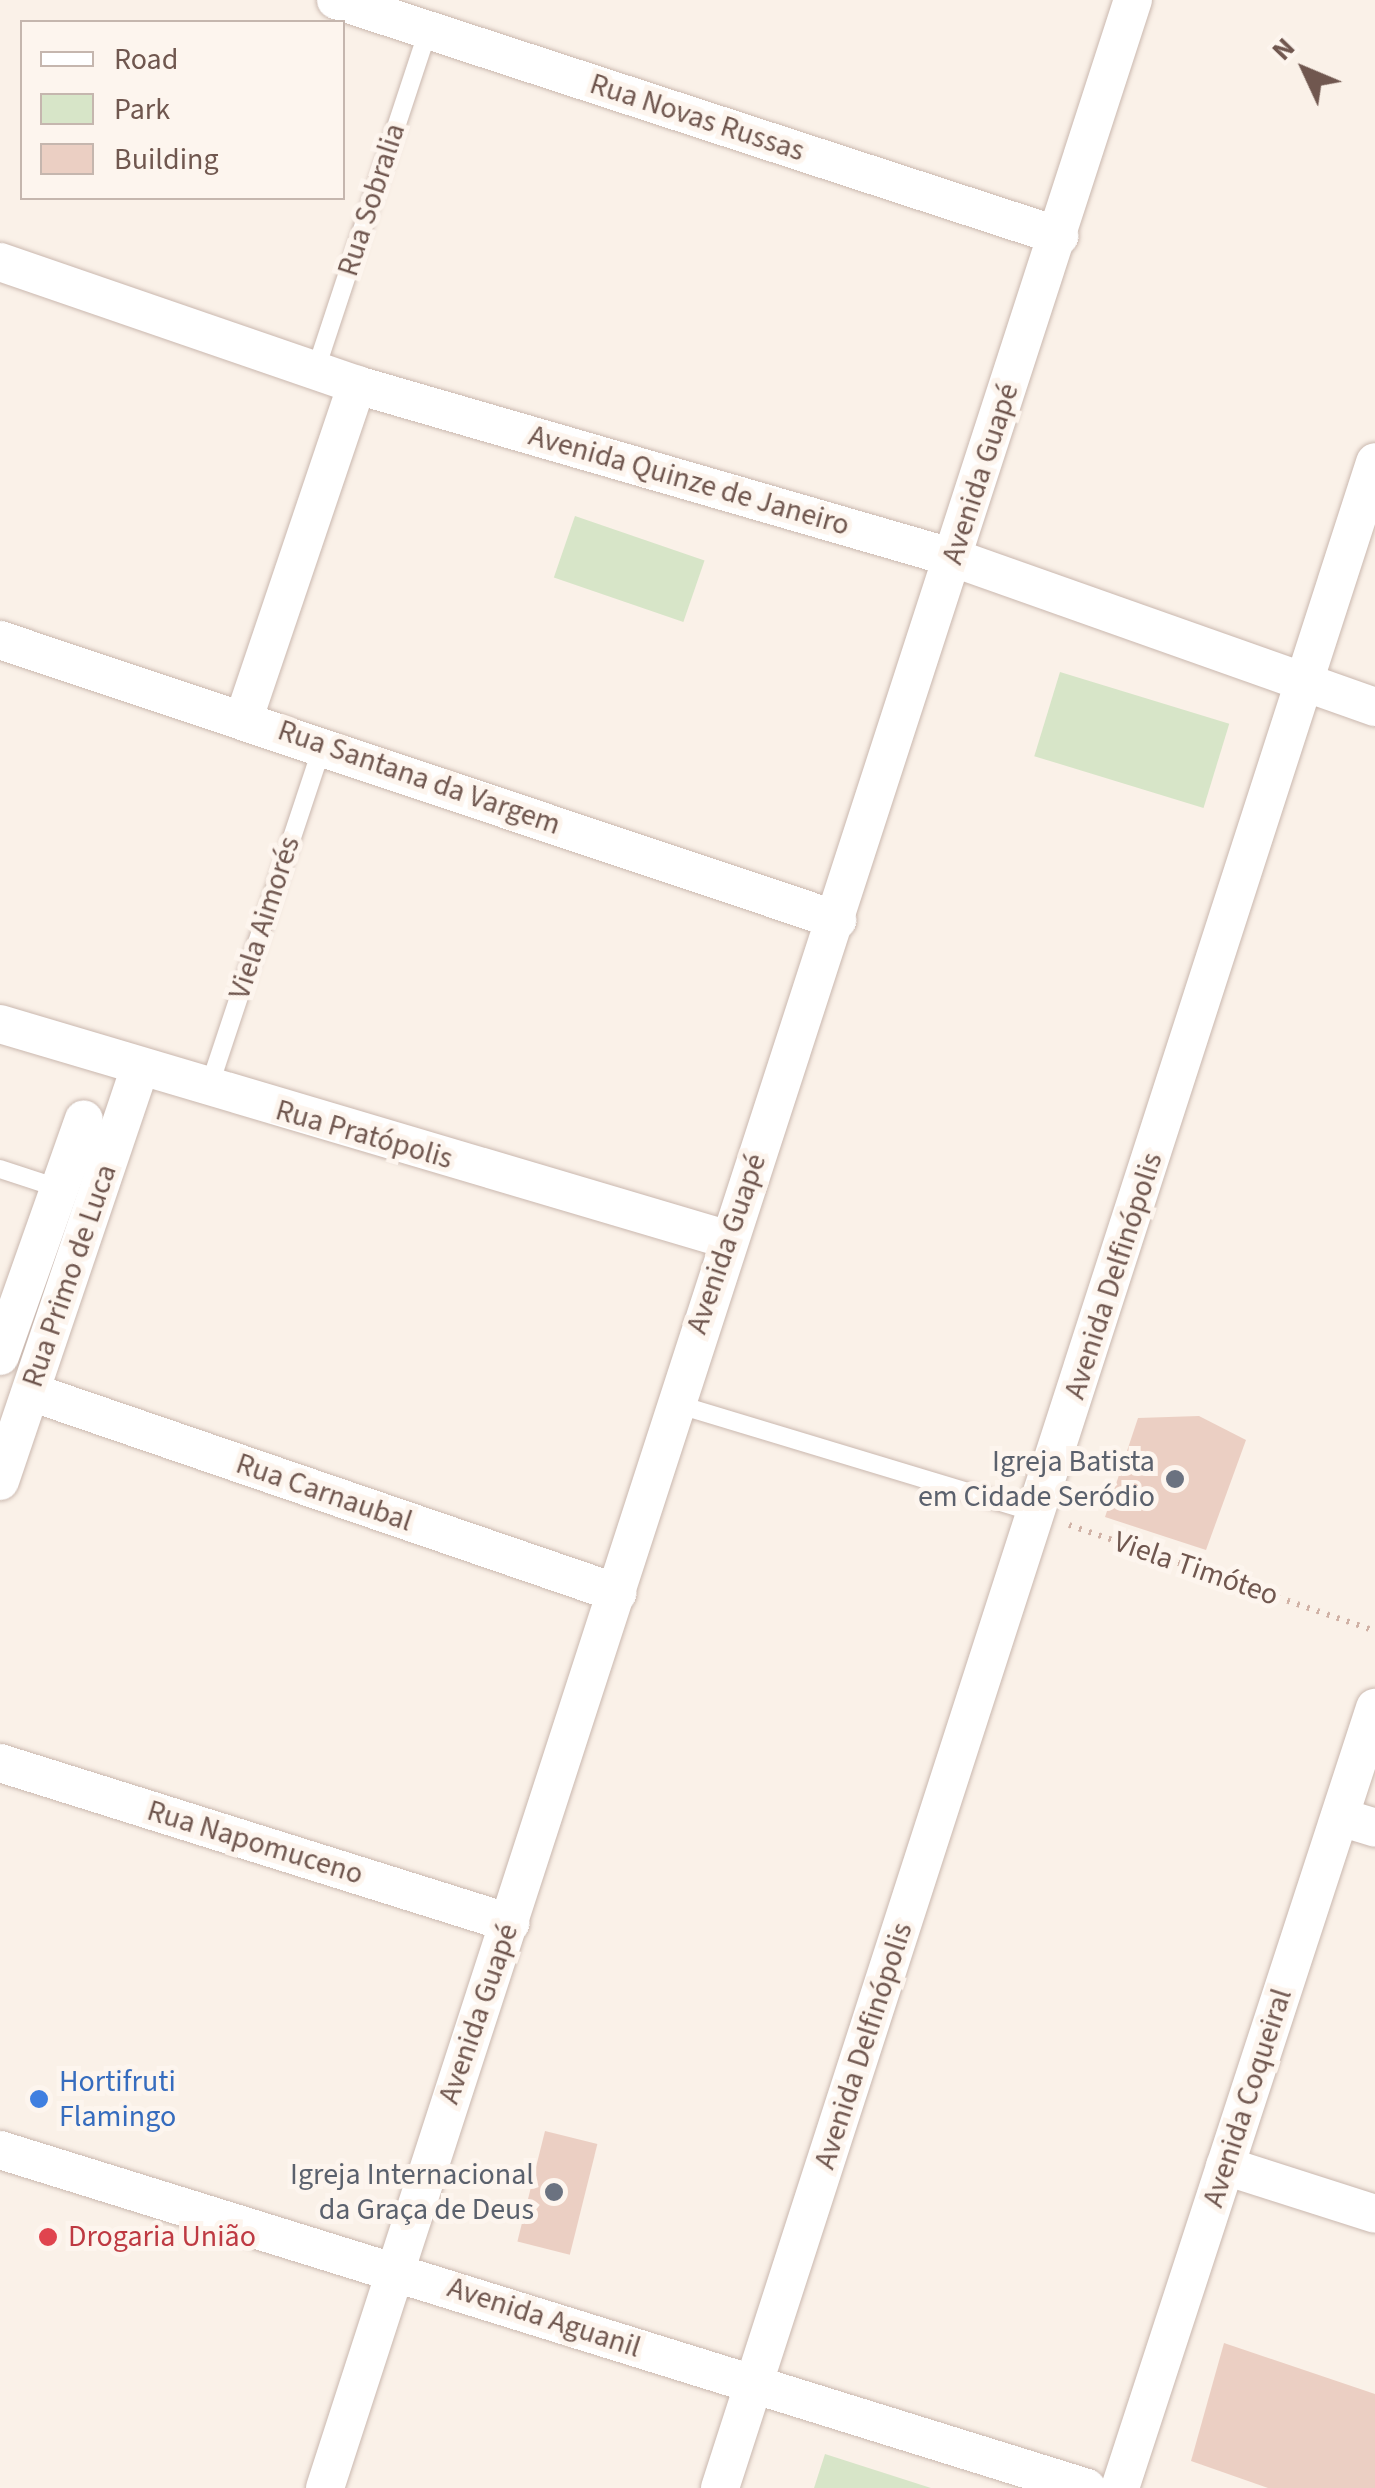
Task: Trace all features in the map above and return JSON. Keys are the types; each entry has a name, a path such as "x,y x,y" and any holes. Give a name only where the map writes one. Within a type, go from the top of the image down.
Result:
{"street":[{"name":"Rua Novas Russas","path":"336,0 1058,236"},
{"name":"Avenida Guapé","path":"324,2488 391,2269 510,1923 617,1593 673,1402 836,920 1133,0"},
{"name":"Avenida Quinze de Janeiro","path":"0,262 358,385 954,558 1375,707"},
{"path":"244,718 358,385"},
{"name":"Avenida Delfinópolis","path":"720,2488 1040,1515 1375,462"},
{"name":"Rua Santana da Vargem","path":"0,640 244,718 836,920"},
{"name":"Rua Pratópolis","path":"0,1024 138,1070 729,1240"},
{"name":"Rua Primo de Luca","path":"0,1481 16,1413 138,1070"},
{"path":"0,1356 11,1288 58,1188 84,1119"},
{"name":"Rua Carnaubal","path":"16,1413 617,1593"},
{"name":"Avenida Coqueiral","path":"1120,2488 1225,2166 1358,1823 1375,1708"},
{"name":"Rua Napomuceno","path":"0,1763 510,1923"},
{"name":"Avenida Aguanil","path":"0,2150 1087,2488"},
{"path":"1225,2166 1375,2214"}],"lane":[{"name":"Rua Sobralia","path":"316,370 428,30"},
{"name":"Viela Aimorés","path":"208,1090 323,745"},
{"path":"0,1169 58,1188"},
{"path":"673,1402 1040,1515"}],"path":[{"name":"Viela Timóteo","path":"1040,1515 1375,1632"}],"green space":[{"path":"575,516 705,561 683,622 554,577"},
{"path":"1060,672 1229,724 1204,808 1034,756"},
{"path":"825,2454 931,2488 814,2488"}],"building":[{"name":"Igreja Batista em Cidade Seródio","path":"1199,1416 1246,1440 1206,1550 1105,1517 1138,1418"},
{"name":"Igreja Internacional da Graça de Deus","path":"545,2131 597,2144 570,2255 517,2242"},
{"path":"1224,2343 1375,2394 1375,2488 1268,2488 1191,2461"}],"place":[{"name":"Igreja Batista em Cidade Seródio","path":"1175,1479"},
{"name":"Hortifruti Flamingo","path":"39,2099"},
{"name":"Igreja Internacional da Graça de Deus","path":"554,2192"},
{"name":"Drogaria União","path":"48,2237"}]}
